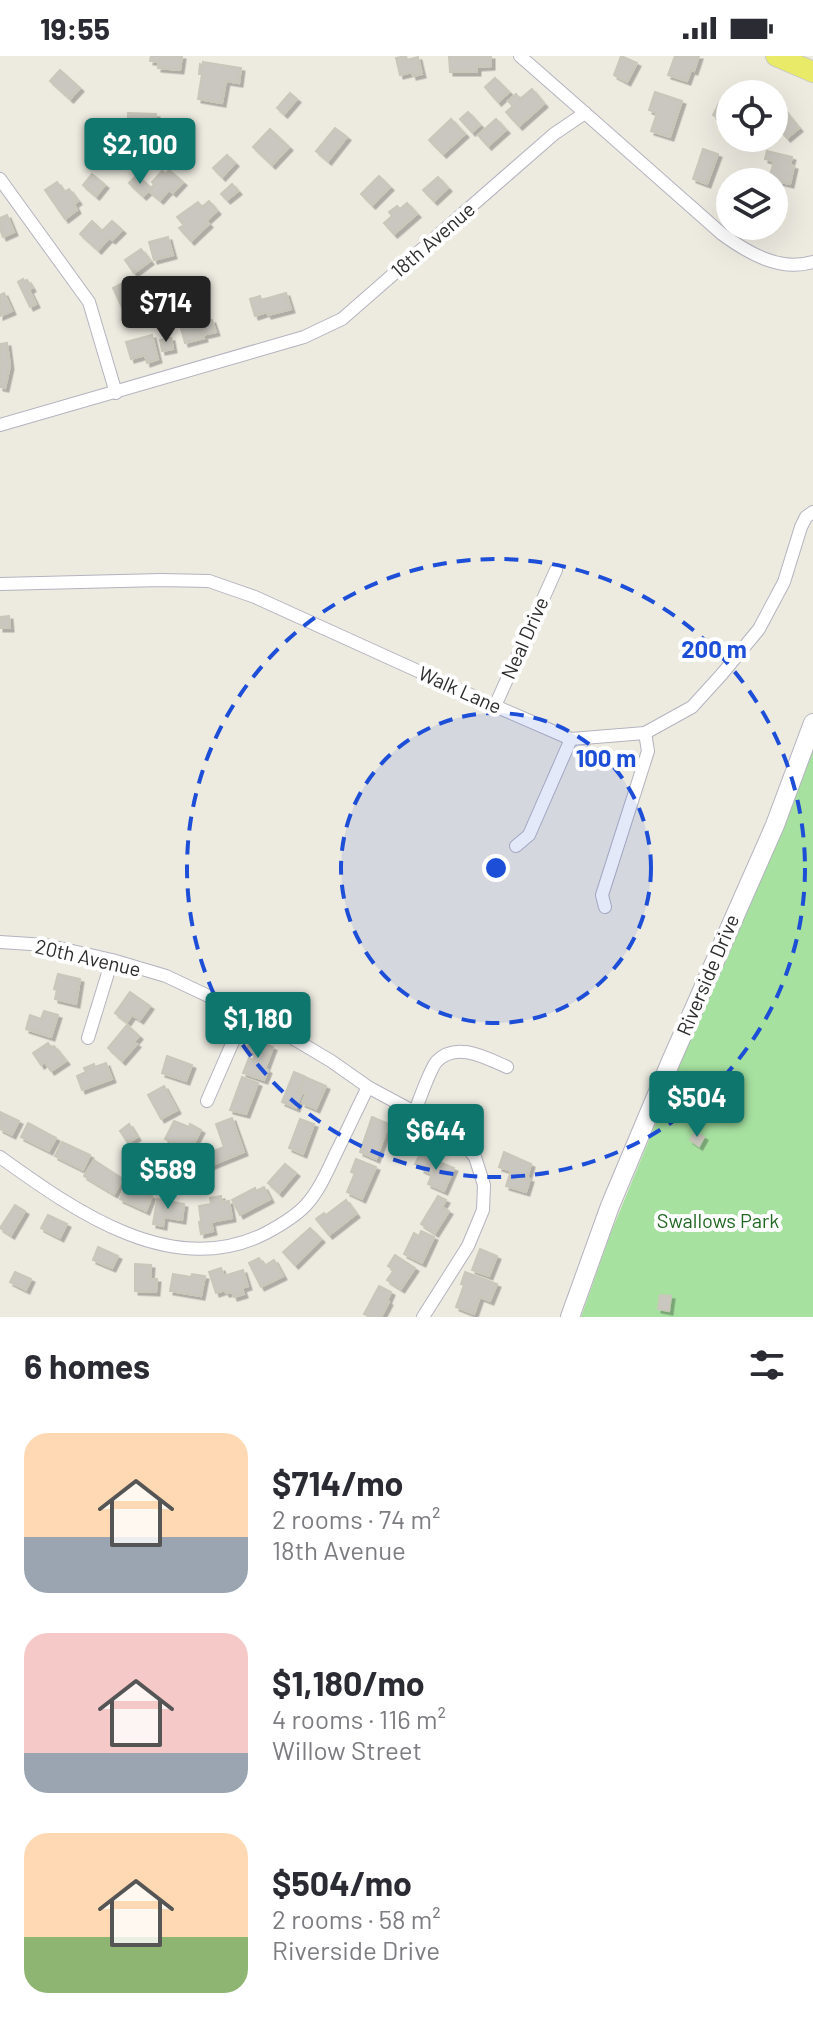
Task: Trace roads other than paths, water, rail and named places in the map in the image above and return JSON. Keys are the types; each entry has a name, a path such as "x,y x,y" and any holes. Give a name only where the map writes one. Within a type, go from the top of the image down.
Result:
{"main road":[{"path":"776,56 813,72"},
{"name":"Riverside Drive","path":"570,1317 610,1206 775,825 813,723"}],"street":[{"path":"520,56 722,234 762,258 784,264 813,262"},
{"name":"18th Avenue","path":"0,425 304,337 342,319 554,134 585,113"},
{"path":"0,179 89,302 116,393"},
{"name":"Walk Lane","path":"0,584 209,581 255,597 571,739 645,733 692,707 759,629 784,582 801,527 813,512"},
{"name":"Neal Drive","path":"495,706 556,570"},
{"path":"605,907 602,895 648,751 645,733"},
{"path":"516,846 529,835 571,739"},
{"name":"20th Avenue","path":"0,942 46,945 166,976 274,1027 368,1087 457,1135 475,1157 484,1185 483,1210 468,1246 423,1317"},
{"path":"88,1038 112,960"},
{"path":"207,1101 245,1014"},
{"path":"414,1113 436,1062 453,1051 476,1053 507,1067"},
{"path":"0,1157 56,1197 101,1222 150,1242 185,1249 220,1248 250,1241 278,1227 305,1206 325,1176 368,1087"}],"park label":[{"name":"Swallows Park","path":"718,1221"}]}
